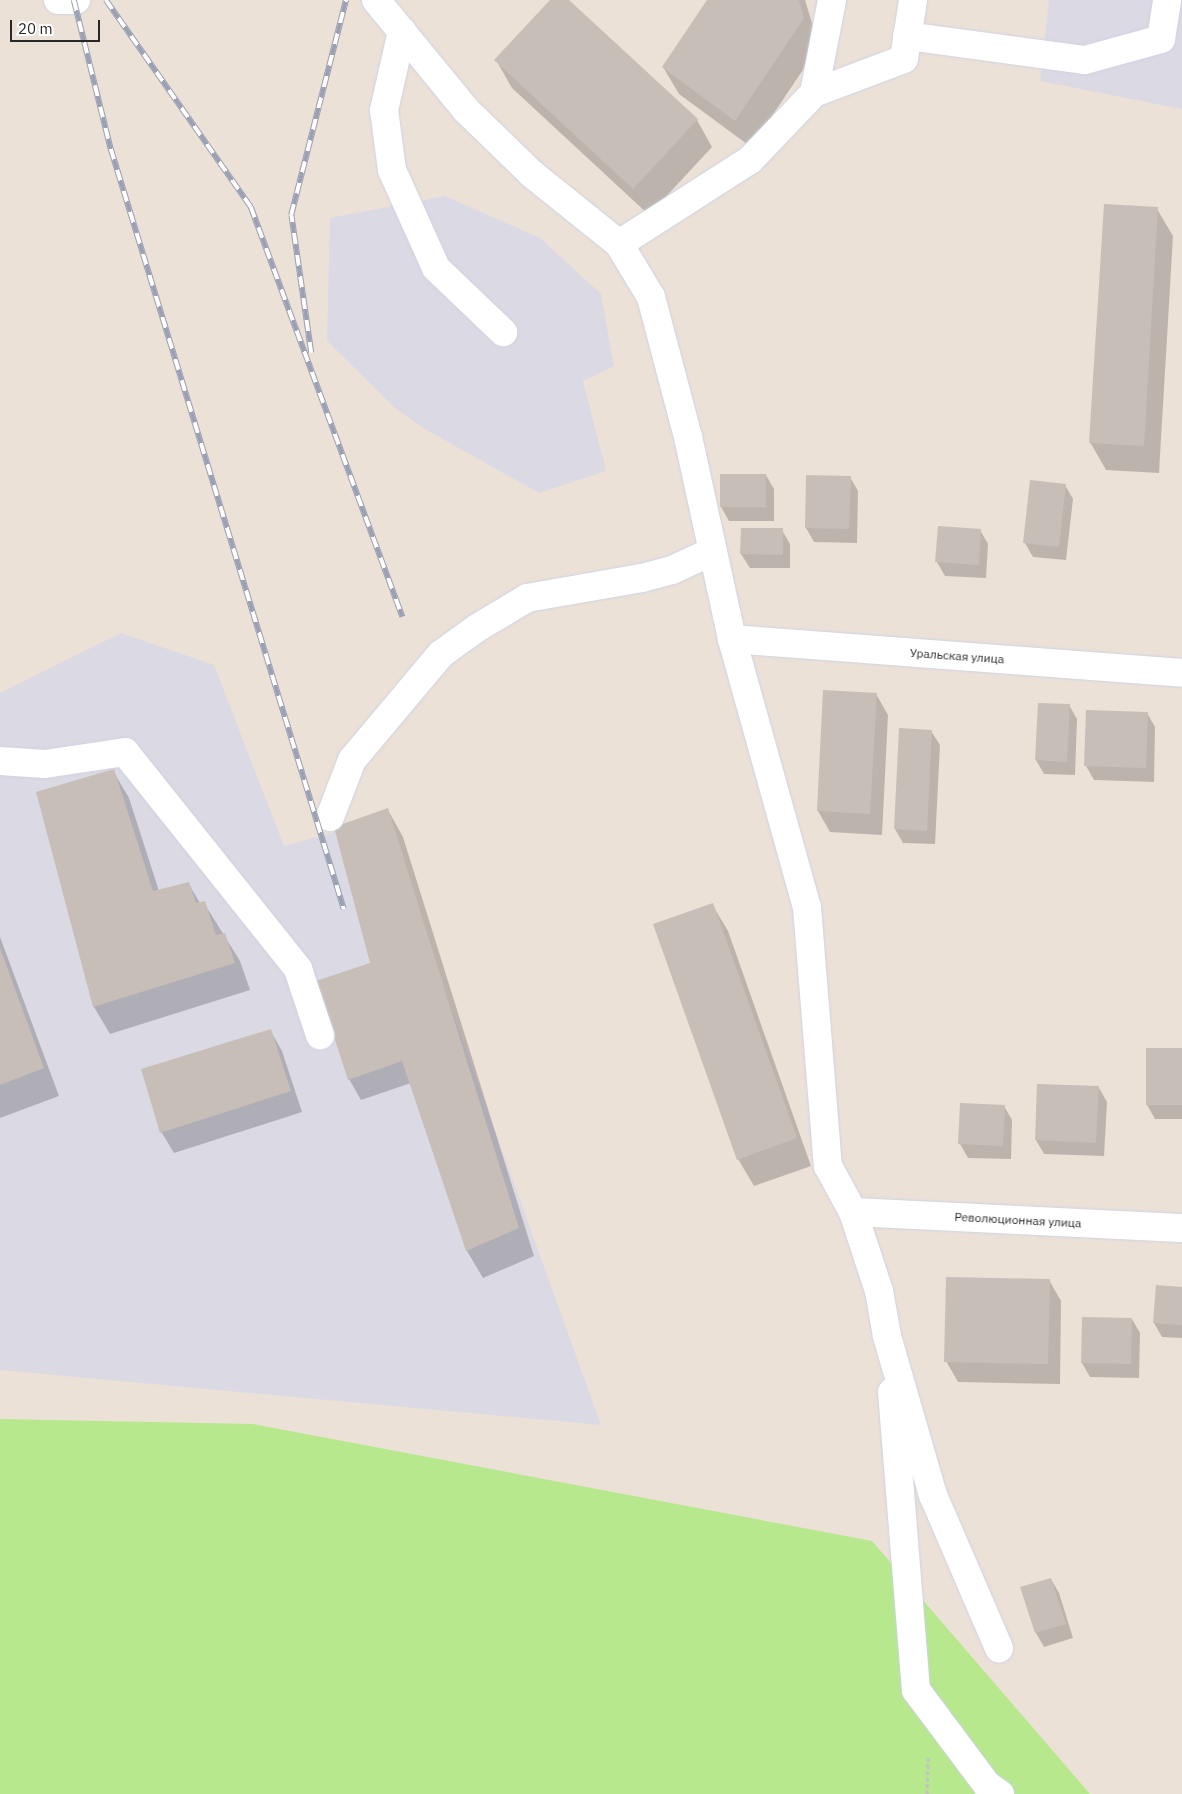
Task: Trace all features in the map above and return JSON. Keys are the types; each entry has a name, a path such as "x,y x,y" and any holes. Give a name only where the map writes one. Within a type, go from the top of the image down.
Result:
{"street":[{"path":"58,0 76,0"},
{"path":"376,0 466,110 532,174 619,244 651,297 688,437 711,552 732,639 807,907 828,1166 853,1212 878,1291 887,1336 934,1495 999,1648"},
{"path":"814,93 832,0"},
{"path":"619,244 750,160 814,93 904,60 913,0"},
{"path":"907,36 1084,60 1171,42 1167,0"},
{"path":"402,31 384,110 392,170 436,268 503,332"},
{"path":"330,817 352,760 441,654 477,628 527,598 642,578 672,570 711,552"},
{"name":"Уральская улица","path":"732,639 1182,673"},
{"path":"0,761 45,764 125,752 298,969 320,1034"},
{"name":"Революционная улица","path":"853,1212 1182,1228"},
{"path":"887,1336 916,1690 987,1785 1000,1794"}],"shaded area":[{"path":"1049,0 1182,0 1182,109 1040,81"},
{"path":"445,196 540,238 601,294 614,366 583,381 606,471 539,493 425,429 395,408 327,341 330,218"},
{"path":"121,633 214,665 284,846 383,819 601,1425 0,1370 0,693"}],"green space":[{"path":"0,1419 253,1424 872,1541 1090,1794 0,1794"}],"building":[{"path":"550,0 569,0 698,119 633,189 494,60"},
{"path":"707,0 799,0 804,18 735,121 662,67"},
{"path":"1104,204 1158,207 1144,446 1089,443"},
{"path":"720,474 766,474 766,507 720,507"},
{"path":"806,475 851,476 849,529 805,528"},
{"path":"1030,480 1066,484 1059,547 1023,543"},
{"path":"938,526 981,529 979,565 935,562"},
{"path":"741,528 783,528 783,555 740,554"},
{"path":"823,690 877,693 870,814 817,811"},
{"path":"1038,703 1070,704 1067,762 1035,760"},
{"path":"1086,710 1148,712 1146,768 1084,766"},
{"path":"899,728 932,730 927,831 894,829"},
{"path":"114,769 153,891 189,882 196,903 205,901 216,935 225,933 235,963 93,1007 36,792"},
{"path":"388,808 519,1228 466,1251 402,1061 348,1080 316,981 370,963 334,827"},
{"path":"713,903 797,1138 737,1160 653,924"},
{"path":"0,948 44,1068 0,1085"},
{"path":"271,1029 291,1091 160,1133 141,1069"},
{"path":"1146,1048 1182,1048 1182,1105 1146,1105"},
{"path":"1037,1084 1099,1086 1096,1143 1035,1140"},
{"path":"960,1103 1005,1105 1003,1146 958,1144"},
{"path":"946,1277 1050,1279 1048,1364 944,1362"},
{"path":"1156,1285 1182,1287 1182,1325 1153,1323"},
{"path":"1082,1317 1132,1318 1131,1364 1081,1363"},
{"path":"1051,1578 1066,1624 1035,1633 1020,1587"}],"railway":[{"path":"74,0 111,149 344,909"},
{"path":"106,0 251,207 403,617"},
{"path":"311,353 291,215 346,0"}]}
